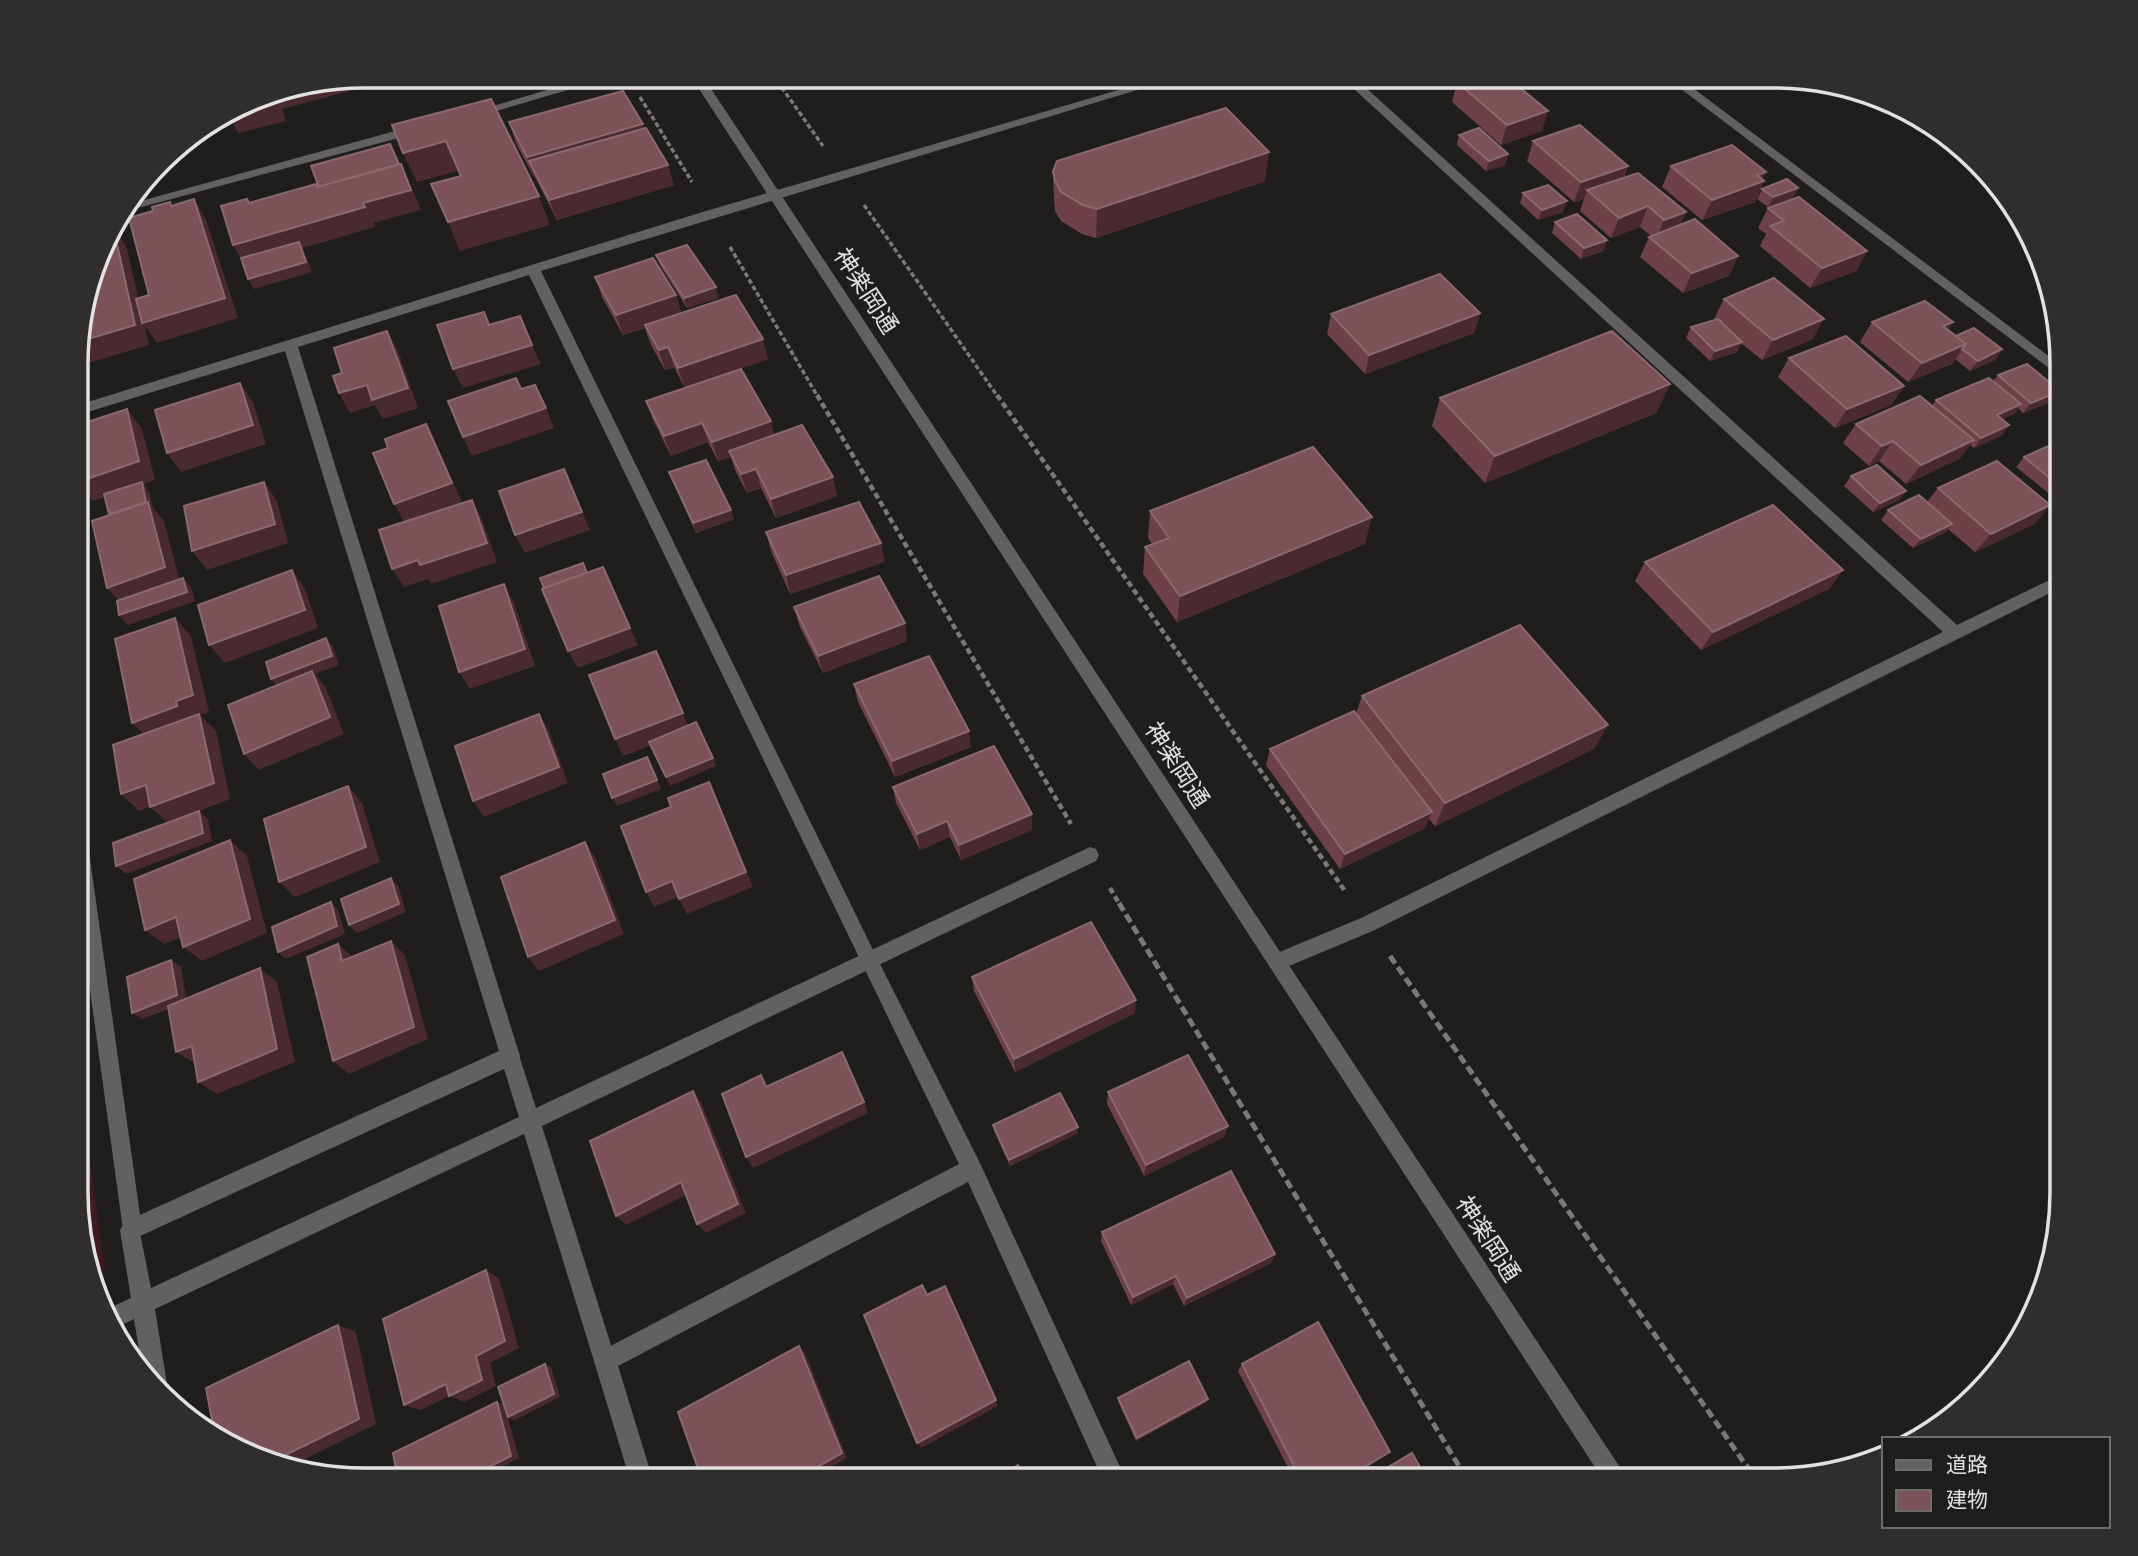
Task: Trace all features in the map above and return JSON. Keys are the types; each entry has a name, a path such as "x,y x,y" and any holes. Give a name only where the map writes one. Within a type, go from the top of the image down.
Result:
{"street":[{"path":"468,115 566,88"},
{"name":"神楽岡通","path":"704,88 1609,1468"},
{"path":"88,407 533,268 1136,88"},
{"path":"1359,88 1955,633"},
{"path":"1686,88 2050,364"},
{"path":"137,206 429,126"},
{"path":"533,268 869,962 972,1168 1110,1468"},
{"path":"290,344 528,1122 637,1468"},
{"path":"1277,961 1368,924 2050,586"},
{"path":"117,1316 1090,855"},
{"path":"88,946 154,1371"},
{"path":"131,1230 510,1056"},
{"path":"605,1361 972,1168"}],"path":[{"path":"636,88 1090,855 1460,1468"},
{"path":"782,88 1748,1468"}],"shaded area":[{"path":"88,1147 105,1269 99,1271 90,1228"}],"building":[{"path":"1464,88 1520,88 1548,111 1507,125"},
{"path":"623,91 643,124 527,157 509,122"},
{"path":"491,99 539,196 448,222 431,184 461,176 446,141 403,153 392,125"},
{"path":"1226,108 1269,152 1097,209 1083,205 1061,192 1055,181 1053,171 1057,161"},
{"path":"1580,125 1628,166 1581,182 1533,141"},
{"path":"646,128 668,165 549,200 529,161"},
{"path":"1479,128 1508,154 1489,161 1459,135"},
{"path":"390,144 399,164 319,187 311,166"},
{"path":"1732,145 1766,172 1757,175 1764,181 1712,200 1671,166"},
{"path":"401,164 411,190 363,203 365,207 233,245 221,206 247,199 249,203"},
{"path":"1638,173 1686,212 1664,220 1648,206 1619,218 1587,190"},
{"path":"1787,179 1798,188 1773,197 1762,189"},
{"path":"1548,185 1567,201 1542,210 1523,193"},
{"path":"1799,197 1867,251 1822,268 1770,226 1784,221 1768,208"},
{"path":"194,199 225,298 142,323 136,299 149,295 129,219 153,211 152,207 170,202 171,206"},
{"path":"1577,214 1607,240 1584,248 1555,222"},
{"path":"1695,219 1738,256 1692,273 1649,237"},
{"path":"116,241 135,325 89,339 97,292"},
{"path":"299,242 306,262 248,279 241,258"},
{"path":"687,245 716,287 684,298 656,255"},
{"path":"653,258 676,295 616,315 595,277"},
{"path":"1440,274 1480,313 1369,355 1331,314"},
{"path":"1774,278 1824,319 1773,340 1724,299"},
{"path":"736,295 763,339 678,368 668,347 659,350 645,325"},
{"path":"1925,301 1953,322 1943,326 1966,344 1922,363 1872,322"},
{"path":"484,312 489,325 520,316 532,345 453,369 437,325"},
{"path":"1718,319 1742,342 1715,351 1691,327"},
{"path":"1974,328 2002,349 1978,361 1962,349 1966,344 1956,336"},
{"path":"387,331 408,388 372,400 367,385 339,393 333,376 342,373 334,348"},
{"path":"1612,331 1670,384 1495,456 1440,398"},
{"path":"1846,336 1904,386 1847,409 1789,358"},
{"path":"2027,364 2050,383 2050,395 2031,403 1998,375"},
{"path":"741,369 771,421 712,442 702,423 664,436 646,401"},
{"path":"516,378 521,389 535,385 546,408 463,437 448,401"},
{"path":"1989,378 2021,404 1997,415 2009,425 1981,438 1936,400"},
{"path":"240,383 253,425 167,453 155,410"},
{"path":"1920,396 1974,440 1921,465 1893,441 1882,446 1856,424"},
{"path":"127,409 139,461 88,479 88,422"},
{"path":"426,424 452,483 394,504 373,453 388,448 385,439"},
{"path":"802,425 833,477 771,499 756,469 741,474 729,451"},
{"path":"2050,445 2050,478 2024,457"},
{"path":"1313,447 1372,517 1180,596 1145,547 1169,538 1150,511"},
{"path":"706,460 731,510 693,523 669,472"},
{"path":"1997,461 2050,505 1991,534 1938,488"},
{"path":"1877,465 1906,491 1880,503 1851,476"},
{"path":"564,469 582,512 515,535 499,491"},
{"path":"142,482 146,502 109,514 104,494"},
{"path":"264,482 275,524 192,551 184,506"},
{"path":"1919,495 1952,524 1921,539 1888,510"},
{"path":"472,500 487,543 420,565 418,560 392,569 379,530"},
{"path":"148,502 165,567 107,588 92,521"},
{"path":"859,502 881,543 786,575 766,532"},
{"path":"1773,505 1843,570 1713,632 1645,562"},
{"path":"583,563 587,573 544,588 540,578"},
{"path":"603,567 630,628 568,651 542,589"},
{"path":"292,570 305,610 209,645 198,605"},
{"path":"879,576 905,623 818,656 794,607"},
{"path":"183,578 187,592 119,615 117,601"},
{"path":"504,584 525,649 459,672 439,606"},
{"path":"175,618 193,695 176,701 177,706 132,723 115,639"},
{"path":"1520,625 1608,725 1445,803 1362,696"},
{"path":"326,638 332,656 271,679 266,662"},
{"path":"656,651 683,713 615,739 589,675"},
{"path":"929,656 969,731 892,761 854,684"},
{"path":"312,671 330,717 244,754 228,705"},
{"path":"1354,711 1432,812 1345,854 1270,749"},
{"path":"199,714 214,783 150,807 146,785 121,794 113,745"},
{"path":"539,714 559,767 473,801 455,746"},
{"path":"696,722 713,758 666,777 649,742"},
{"path":"994,746 1032,814 959,845 947,821 917,834 893,787"},
{"path":"647,757 657,780 612,798 603,774"},
{"path":"709,782 746,872 679,899 672,881 646,892 621,826 671,807 668,798"},
{"path":"348,786 366,847 279,882 264,819"},
{"path":"199,811 203,833 116,866 113,843"},
{"path":"230,840 250,919 183,947 176,917 145,930 134,879"},
{"path":"585,842 615,920 528,957 501,877"},
{"path":"391,878 399,904 349,925 341,899"},
{"path":"331,902 337,926 278,952 272,927"},
{"path":"1091,922 1136,1000 1014,1059 972,977"},
{"path":"391,941 414,1027 333,1061 307,957 338,944 342,961"},
{"path":"171,960 177,995 132,1013 127,977"},
{"path":"260,968 277,1049 198,1082 192,1046 176,1052 168,1006"},
{"path":"842,1052 864,1102 746,1157 722,1094 761,1075 766,1087"},
{"path":"1188,1055 1228,1126 1146,1165 1108,1092"},
{"path":"693,1091 738,1204 697,1224 681,1182 616,1216 590,1141"},
{"path":"1060,1093 1078,1127 1009,1160 993,1125"},
{"path":"1231,1171 1275,1254 1187,1298 1176,1276 1133,1297 1102,1232"},
{"path":"486,1270 505,1341 476,1356 482,1380 449,1396 446,1384 404,1405 383,1319"},
{"path":"922,1285 927,1295 945,1286 996,1400 917,1443 864,1315"},
{"path":"1318,1322 1390,1452 1363,1468 1295,1468 1242,1364"},
{"path":"338,1325 359,1419 283,1456 242,1440 213,1423 206,1388"},
{"path":"799,1346 842,1453 815,1468 698,1468 678,1412"},
{"path":"1189,1361 1208,1399 1137,1438 1118,1398"},
{"path":"545,1364 554,1394 508,1417 498,1387"},
{"path":"497,1402 511,1456 487,1468 396,1468 393,1453"},
{"path":"1412,1453 1421,1468 1387,1468"}]}
